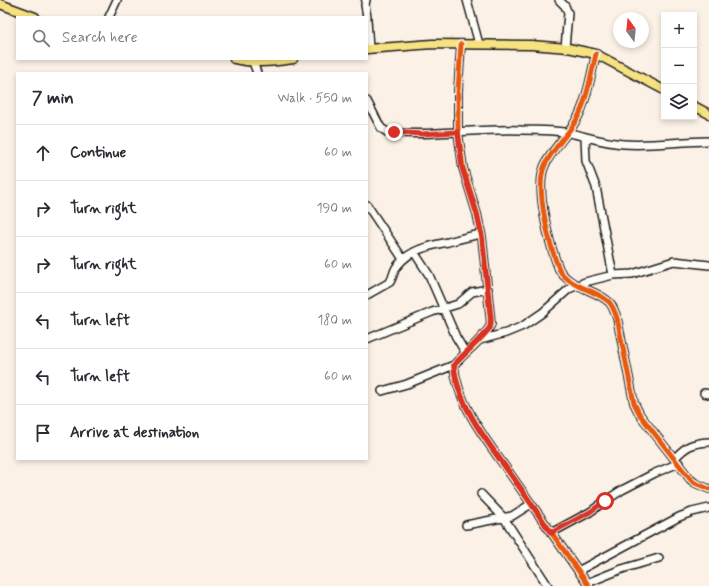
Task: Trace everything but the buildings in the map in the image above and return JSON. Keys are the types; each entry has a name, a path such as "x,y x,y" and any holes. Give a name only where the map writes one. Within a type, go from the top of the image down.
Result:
{"main road":[{"path":"0,4 32,16"},
{"path":"368,49 432,44 531,45 566,48 596,54 661,88"},
{"path":"240,60 253,62 286,60"},
{"path":"697,108 709,114"}],"street":[{"path":"109,16 117,0"},
{"path":"366,0 365,5 367,16"},
{"path":"467,0 479,44"},
{"path":"559,0 565,6 568,13 566,48"},
{"path":"382,391 407,384 454,365 465,352 480,340 490,328 491,324 481,234 477,214 462,168 458,132 458,91 461,44"},
{"path":"596,54 582,108 569,133 552,154 544,167 540,186 552,245 560,269 564,276 577,285 609,302 614,310 617,318 634,403 640,416 677,460 690,479 695,483 709,489"},
{"path":"253,62 257,72"},
{"path":"368,103 381,128 388,132 422,134 488,130 521,130 569,133 613,143 636,145 709,141"},
{"path":"585,137 586,160 596,187 613,275"},
{"path":"368,206 403,259"},
{"path":"368,294 390,282 393,278 394,270 403,259 421,248 481,234"},
{"path":"414,252 429,275 456,337 465,352"},
{"path":"480,340 506,333 529,322 547,309 569,289 577,285 613,275 632,274 674,261 709,265"},
{"path":"368,339 443,308 458,304 469,294 488,288"},
{"path":"454,365 457,385 468,408 492,447 588,584 622,569 659,558"},
{"path":"551,533 590,512 622,490 677,460 681,451 693,444 709,442"},
{"path":"481,494 504,518 548,586"},
{"path":"466,526 504,518 517,513 531,504"},
{"path":"578,571 679,516 709,508"}],"cycle path":[{"path":"461,44 458,91 458,132 463,168 477,214 482,237 491,324 485,334 454,365 456,380 468,410 485,439 589,586"},
{"path":"596,54 582,108 571,128 548,158 542,175 542,202 551,247 559,269 563,275 576,284 604,298 613,308 617,318 634,403 640,415 690,479 695,483 709,489"}],"route":[{"path":"394,132 434,134 458,132 462,168 474,202 482,237 491,319 490,328 480,340 465,352 454,365 457,385 474,419 551,533 590,512 605,501"}]}
